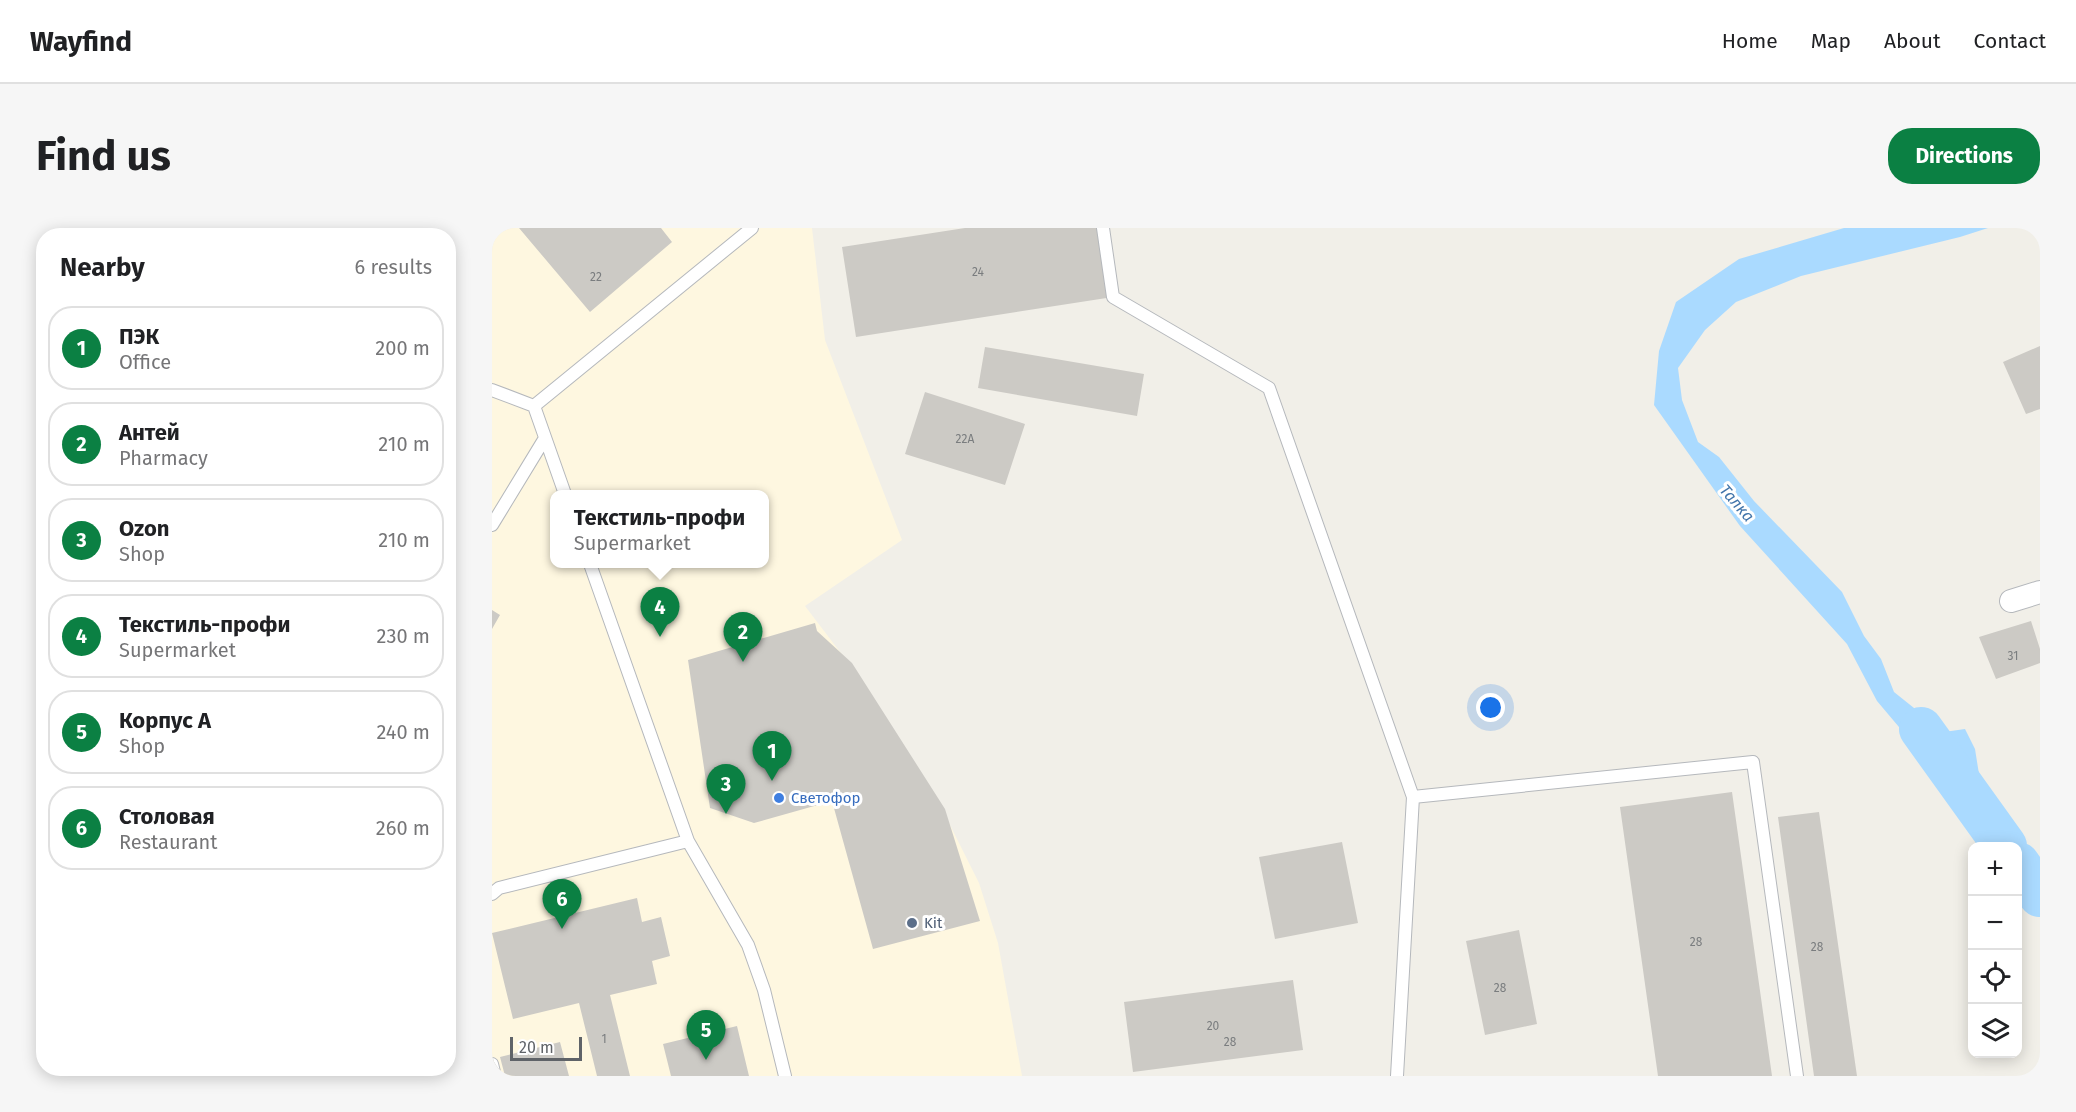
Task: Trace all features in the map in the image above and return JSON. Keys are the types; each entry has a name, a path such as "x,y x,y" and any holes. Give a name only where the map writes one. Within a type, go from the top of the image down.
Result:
{"street":[{"path":"2011,601 2040,592"}],"lane":[{"path":"534,406 752,228"},
{"path":"1103,228 1113,297 1269,388 1413,797 1398,1076"},
{"path":"492,390 534,406"},
{"path":"534,406 563,490"},
{"path":"492,525 545,438"},
{"path":"591,568 688,841 748,945 764,990 785,1076"},
{"path":"1413,797 1753,762 1797,1076"},
{"path":"492,894 499,888 688,841"},
{"path":"492,1064 495,1076"}],"shaded area":[{"path":"492,228 812,228 825,340 902,540 805,606 853,669 936,797 979,883 998,943 1022,1076 492,1076"}],"water":[{"path":"1844,228 1988,228 1801,276 1736,302 1705,330 1678,368 1682,400 1698,442 1719,457 1754,501 1842,592 1864,636 1881,659 1894,692 1944,732 1965,729 1975,749 1982,793 1926,759 1877,701 1847,644 1740,526 1654,405 1659,351 1676,302 1739,259"}],"building":[{"path":"519,228 661,228 672,242 590,312"},
{"path":"965,228 1103,228 1113,297 856,337 842,247"},
{"path":"2040,346 2040,409 2026,414 2003,362"},
{"path":"985,347 1144,374 1137,416 978,388"},
{"path":"925,392 1025,424 1005,485 905,454"},
{"path":"492,610 500,615 492,629"},
{"path":"2031,621 2040,649 2040,663 1996,679 1979,637"},
{"path":"815,623 817,631 852,663 945,809 980,921 873,949 832,801 754,823 710,808 688,660"},
{"path":"1732,792 1772,1076 1658,1076 1620,807"},
{"path":"1819,812 1857,1076 1814,1076 1778,817"},
{"path":"1342,842 1358,923 1275,939 1259,857"},
{"path":"637,898 642,922 661,917 670,956 652,961 657,984 610,995 630,1076 597,1076 579,1003 513,1019 492,933"},
{"path":"1519,930 1537,1024 1485,1035 1466,941"},
{"path":"1293,980 1303,1050 1133,1072 1124,1002"},
{"path":"737,1026 749,1076 671,1076 663,1044"},
{"path":"560,1042 569,1076 505,1076 500,1057"}],"waterway":[{"name":"Талка","path":"1921,729 2002,842"},
{"name":"Талка","path":"2022,870 2040,895"}],"place":[{"name":"Текстиль-профи","path":"660,637"},
{"name":"Антей","path":"743,662"},
{"name":"ПЭК","path":"772,781"},
{"name":"Светофор","path":"779,798"},
{"name":"Ozon","path":"726,814"},
{"name":"Kit","path":"912,923"},
{"name":"Столовая","path":"562,929"},
{"name":"Корпус А","path":"706,1060"}]}
